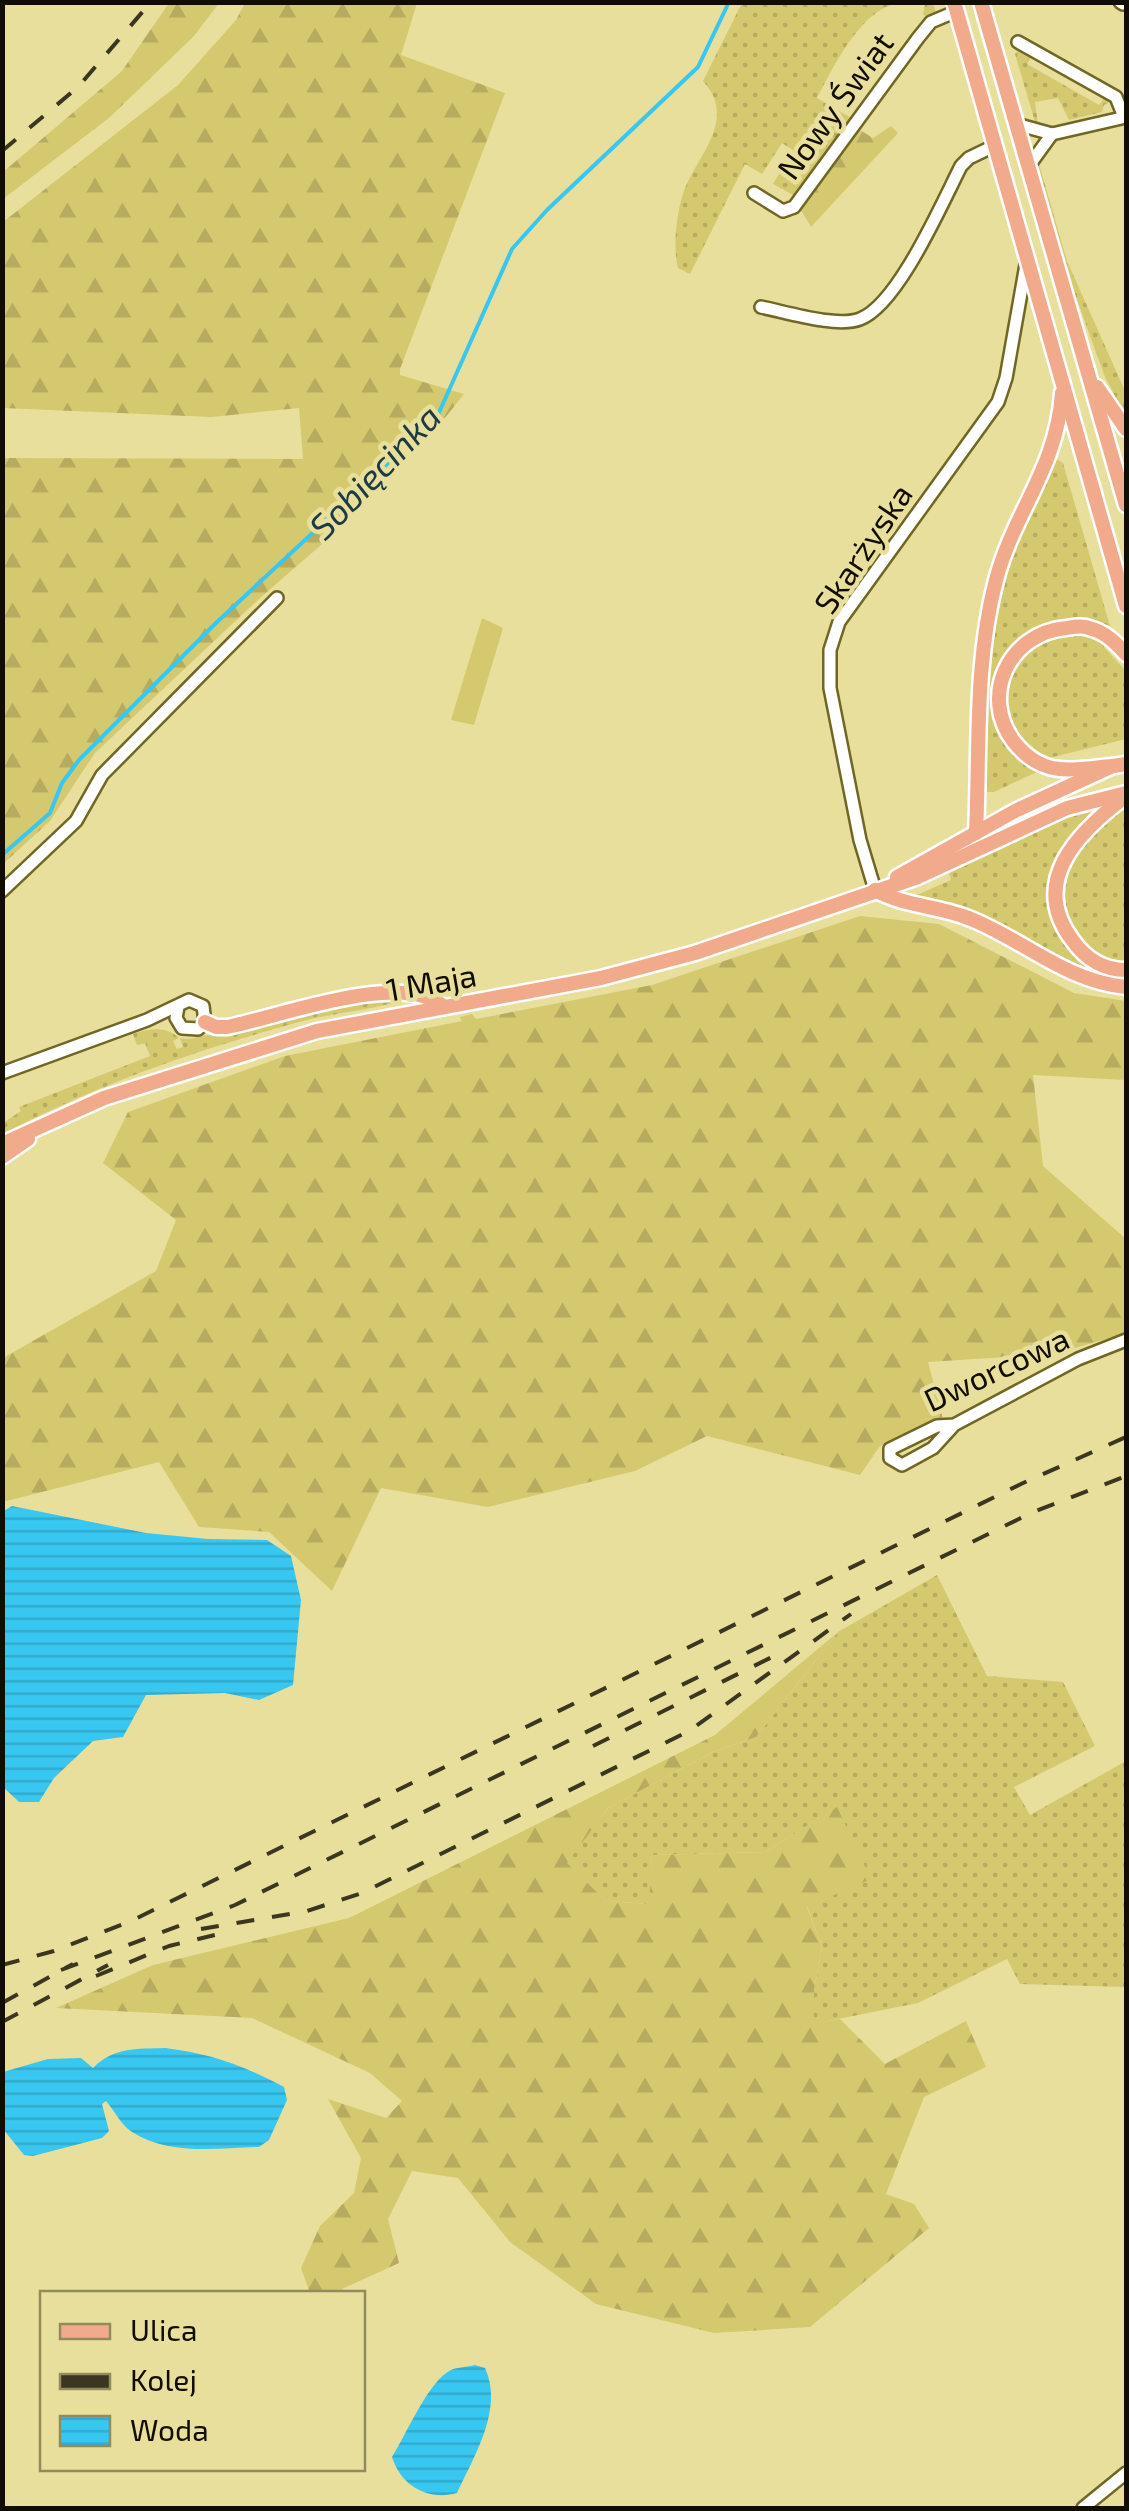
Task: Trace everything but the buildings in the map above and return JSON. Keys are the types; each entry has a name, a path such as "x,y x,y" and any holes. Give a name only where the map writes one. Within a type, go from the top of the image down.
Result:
{"main road":[{"path":"981,2 1126,505"},
{"path":"956,6 1126,606"},
{"path":"976,833 979,688 996,579 1053,449 1063,377"},
{"path":"1091,378 1126,429"},
{"path":"1070,404 1096,398"},
{"path":"1120,765 1061,769 1031,760 1005,727 998,692 1014,654 1031,640 1057,628 1086,626 1112,639 1126,654"},
{"name":"1 Maja","path":"874,890 1015,811 1120,765"},
{"path":"1126,795 1094,820 1071,847 1059,872 1056,902 1065,932 1080,951 1105,966 1126,970"},
{"name":"1 Maja","path":"2,1144 104,1098 346,1024 600,978 695,953 918,876 1067,808 1126,795"},
{"path":"874,890 889,898 918,902 975,920 1074,975 1126,986"},
{"path":"205,1022 227,1027 377,992 434,996 444,1006"},
{"path":"2,1156 44,1126"}],"street":[{"name":"Nowy Świat","path":"754,193 784,211 794,207 918,38 931,22 956,6"},
{"path":"1016,124 1052,134 1126,117 1116,97 1018,42"},
{"path":"1028,167 1052,134"},
{"path":"761,307 844,321 866,316 884,302 915,256 961,166 996,145"},
{"name":"Skarżyska","path":"874,890 838,735 830,688 830,650 839,622 998,402 1028,255"},
{"path":"2,891 76,820 110,767 277,598"},
{"path":"2,1073 147,1020 189,1000 199,1002 206,1012 205,1022 191,1031 178,1024 147,1020"},
{"path":"178,1007 178,1024"},
{"name":"Dworcowa","path":"954,1425 937,1426 890,1449 890,1458 901,1466 933,1448 954,1425 1078,1359 1126,1340"},
{"path":"1083,2508 1126,2473"}],"green space":[{"path":"169,3 219,3 194,36 109,118 3,199 3,172 122,71"},
{"path":"245,3 417,3 401,55 505,93 400,369 400,375 464,394 437,428 343,526 95,753 50,821 3,864 3,458 303,459 299,408 211,417 3,408 3,222 178,85 236,20"},
{"path":"742,3 901,3 887,7 862,26 817,98 853,119 793,195 773,184 793,150 782,143 762,174 745,164 690,274 678,268 676,233 682,197 716,125 713,96 703,81"},
{"path":"910,3 933,3 936,13 928,20 923,14 925,5"},
{"path":"1019,49 1032,56 1027,64 1099,105 1105,97 1111,101 1102,112 1069,120 1058,98 1035,102 1038,124 1015,54"},
{"path":"891,126 898,133 811,227 798,205 860,130 873,138"},
{"path":"1039,164 1067,261 1126,393 1126,417 1105,377 1068,275"},
{"path":"1053,457 1063,463 1110,626 1050,626 1032,632 1004,656 993,695 998,726 1015,752 1041,770 987,792 986,664 1014,545"},
{"path":"482,618 503,628 474,725 451,720"},
{"path":"1061,633 1106,643 1104,647 1125,670 1126,739 1045,759 1026,745 1013,728 1006,689 1011,670 1022,654 1038,641"},
{"path":"1126,808 1126,963 1097,956 1078,941 1067,919 1065,894 1071,867 1083,843 1102,822"},
{"path":"1089,810 1068,844 1054,879 1054,915 1060,933 1077,955 1096,968 1126,975 1126,981 1065,967 981,918 912,897 951,880 949,873 1025,835"},
{"path":"860,916 939,924 1074,993 1126,1001 1126,1080 1033,1075 1043,1166 1126,1239 1126,1333 1055,1354 928,1362 943,1419 880,1446 860,1475 707,1436 635,1471 488,1507 381,1488 332,1591 269,1532 199,1527 159,1462 3,1502 3,1358 156,1271 176,1220 103,1163 128,1112 285,1056 462,1021 460,1017 472,1014 476,1019 652,985"},
{"path":"376,997 408,998 303,1021 187,1056 75,1099 3,1134 3,1123 21,1111 19,1107 150,1056 145,1043 137,1045 133,1034 152,1029 169,1031 179,1038 173,1041 177,1049 183,1047 180,1038 233,1036 234,1032"},
{"path":"937,1575 987,1676 1063,1682 1095,1746 1014,1787 1030,1815 1126,1761 1126,1987 1020,1984 1007,1959 918,2003 813,2024 822,1947 807,1906 836,1808 765,1852 652,1855 650,1904 606,1901 566,1863 608,1808 713,1752 756,1737 838,1632"},
{"path":"838,1632 756,1737 713,1752 608,1808 567,1863 606,1901 649,1904 652,1855 765,1852 837,1807 871,1879 807,1907 822,1947 814,1990 814,2023 840,2019 885,2064 966,2021 986,2067 924,2097 886,2194 914,2204 929,2228 810,2327 714,2333 596,2304 510,2242 458,2178 412,2171 388,2219 399,2263 343,2291 309,2291 301,2268 320,2226 354,2193 361,2158 328,2099 386,2118 402,2101 370,2073 252,2018 56,2008 153,1965 349,1918 715,1735"}],"water":[{"path":"12,1506 146,1533 267,1540 291,1556 301,1600 293,1685 259,1700 225,1693 146,1695 123,1737 93,1741 54,1778 39,1802 19,1802 2,1786 2,1512"},
{"path":"165,2048 226,2062 284,2087 287,2100 269,2140 259,2147 194,2149 162,2145 128,2129 106,2101 102,2104 109,2131 102,2138 33,2156 24,2155 3,2129 3,2072 48,2059 81,2058 93,2068 117,2053"},
{"path":"475,2365 485,2368 491,2400 478,2448 457,2493 426,2493 402,2476 392,2457 434,2385 451,2370"}],"waterway":[{"name":"Sobięcinka","path":"2,855 50,813 62,783 79,760 216,623 437,417 512,249 547,210 698,67 729,2"}],"railway":[{"path":"2,151 78,87 151,2"},
{"path":"2,1965 54,1951 131,1921 1021,1484 1126,1437"},
{"path":"61,1970 235,1905 1031,1513 1126,1476"},
{"path":"201,1929 307,1911 362,1893 689,1731 851,1614"},
{"path":"593,1746 772,1657"},
{"path":"96,1976 169,1946 219,1934"},
{"path":"2,2003 73,1964"},
{"path":"2,2022 108,1965"}]}
